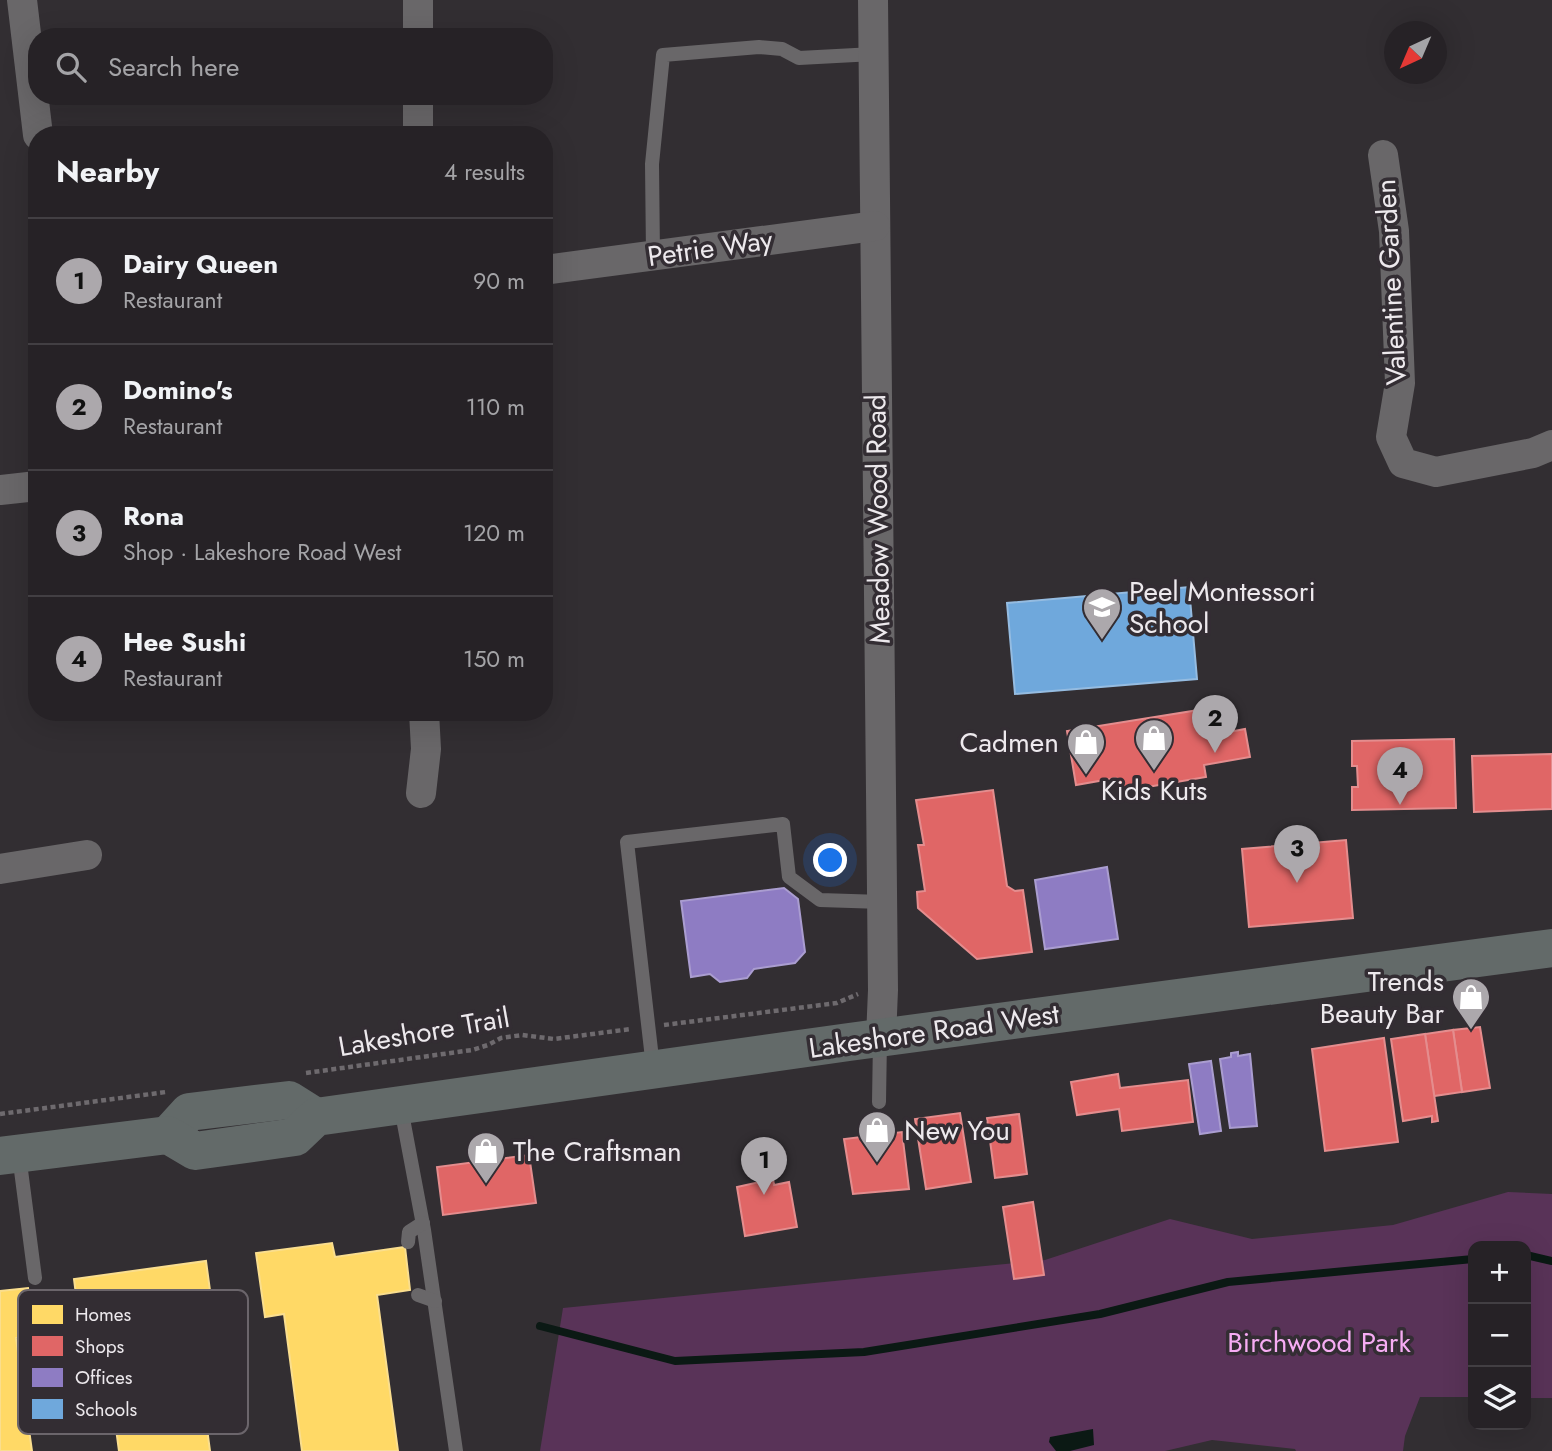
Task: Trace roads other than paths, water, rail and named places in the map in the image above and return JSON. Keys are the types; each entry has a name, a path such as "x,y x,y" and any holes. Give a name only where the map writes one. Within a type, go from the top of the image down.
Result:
{"main road":[{"name":"Lakeshore Road West","path":"9,1155 168,1135 195,1151 295,1138 316,1117 1552,948"}],"street":[{"path":"22,0 28,51"},
{"path":"418,0 418,28"},
{"name":"Meadow Wood Road","path":"873,0 883,990 881,1038"},
{"path":"34,105 37,126"},
{"path":"418,105 418,126"},
{"name":"Valentine Garden","path":"1383,155 1394,231 1401,383 1391,437 1404,463 1436,471 1533,453 1552,445"},
{"name":"Petrie Way","path":"553,269 875,226"},
{"path":"0,490 28,487"},
{"path":"421,793 426,749 424,721"},
{"path":"0,869 87,855"}],"lane":[{"path":"653,255 652,164 663,55 759,47 782,49 799,58 874,54"},
{"path":"654,1070 627,842 783,824 789,877 820,900 882,902"},
{"path":"879,1102 881,1038"},
{"path":"401,1107 423,1223 456,1451"},
{"path":"9,1155 35,1278"},
{"path":"408,1242 409,1232 423,1223"},
{"path":"418,1295 435,1301"}],"waterway":[{"path":"1531,1256 1552,1261"},
{"path":"540,1326 675,1361 864,1352 1100,1314 1228,1282 1468,1259"}],"place":[{"name":"Peel Montessori School","path":"1102,641"},
{"name":"Domino's","path":"1215,753"},
{"name":"Kids Kuts","path":"1154,772"},
{"name":"Cadmen","path":"1086,776"},
{"name":"Hee Sushi","path":"1400,805"},
{"name":"Rona","path":"1297,883"},
{"name":"Trends Beauty Bar","path":"1471,1031"},
{"name":"New You","path":"877,1164"},
{"name":"The Craftsman","path":"486,1185"},
{"name":"Dairy Queen","path":"764,1195"}],"park label":[{"name":"Birchwood Park","path":"1319,1342"}]}
